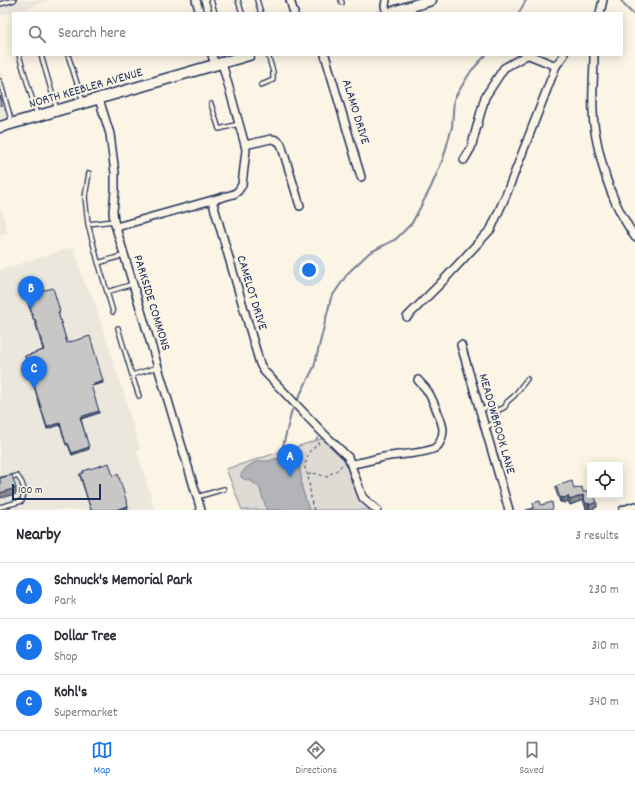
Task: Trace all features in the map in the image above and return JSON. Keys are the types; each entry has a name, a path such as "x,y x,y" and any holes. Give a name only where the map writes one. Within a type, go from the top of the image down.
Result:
{"street":[{"path":"196,0 200,12"},
{"path":"290,0 294,12"},
{"path":"386,0 385,6 388,12"},
{"path":"391,12 431,0"},
{"path":"600,12 603,0"},
{"name":"NORTH KEEBLER AVENUE","path":"0,127 83,104 216,61 244,56"},
{"name":"ALAMO DRIVE","path":"325,56 361,177"},
{"path":"464,160 471,148 485,97 504,68 526,56"},
{"path":"531,56 556,66"},
{"path":"407,317 491,229 506,195 556,66 563,56"},
{"path":"594,56 593,110 597,144 611,193 620,213 635,237"},
{"path":"115,224 234,194 242,185 246,150 245,145 240,124 216,61"},
{"name":"PARKSIDE COMMONS","path":"99,99 110,134 115,173 113,211 115,224 201,510"},
{"path":"245,145 271,139 275,139 281,144 300,206"},
{"name":"CAMELOT DRIVE","path":"212,200 260,364 264,371 350,461 363,498 377,510"},
{"name":"MEADOWBROOK LANE","path":"461,345 509,510"},
{"path":"350,461 358,464 385,456 425,451 437,446 441,440 442,425 427,390 418,380"},
{"path":"623,510 635,506"}],"lane":[{"path":"0,4 14,0"},
{"path":"211,0 215,12"},
{"path":"238,0 242,12"},
{"path":"257,0 261,12"},
{"path":"19,56 37,117"},
{"path":"41,56 57,111"},
{"path":"68,56 83,104"},
{"path":"261,85 274,80 268,56"},
{"path":"0,81 12,124"},
{"path":"211,104 219,130 240,124"},
{"path":"88,173 85,197 88,224 113,312"},
{"path":"88,224 115,224"},
{"path":"98,263 125,255"},
{"path":"107,292 133,284"},
{"path":"118,328 139,396"},
{"path":"132,375 158,367"},
{"path":"497,410 504,407 528,378"},
{"path":"480,410 491,406 497,410 498,414 496,421 485,428"},
{"path":"0,480 17,476 21,479 24,496 22,501 0,507"},
{"path":"197,497 224,489"}],"path":[{"path":"314,510 305,465 309,452 318,445 316,440 323,433"},
{"path":"308,475 317,473 327,477 350,461"}],"shaded area":[{"path":"0,0 51,0 12,12 0,16"},
{"path":"0,69 13,115 0,119"},
{"path":"0,205 8,233 0,236"},
{"path":"74,247 85,286 91,292 126,400 140,450 137,451 155,510 0,510 0,270"},
{"path":"324,438 344,459 352,484 371,510 242,510 226,469"},
{"path":"283,458 293,460 299,464 302,488 309,510 267,510 259,487 251,481 241,477 241,474 246,468 253,463"}],"building":[{"path":"0,96 3,105 0,106"},
{"path":"53,288 67,343 90,336 103,381 91,385 99,411 80,417 89,447 72,453 68,443 66,444 60,423 47,427 25,356 44,350 26,295"},
{"path":"109,463 113,476 118,474 128,506 115,510 91,510 80,474 83,473 83,471"},
{"path":"12,475 16,488 0,493 0,478"},
{"path":"572,481 574,489 582,487 583,492 587,491 587,498 595,498 597,502 589,505 589,503 586,504 583,495 570,500 568,496 560,498 556,486"},
{"path":"540,501 541,505 552,502 553,509 526,510 534,508 533,503"}],"waterway":[{"path":"520,12 526,0"},
{"path":"621,0 635,16"},
{"path":"298,399 314,367 331,298 348,273 369,253 396,239 412,223 431,187 443,159 452,127 454,99 471,71 485,56"},
{"path":"282,460 283,446 292,410"}],"place":[{"name":"Dollar Tree","path":"31,309"},
{"name":"Kohl's","path":"34,389"},
{"name":"Schnuck's Memorial Park","path":"290,477"}]}
